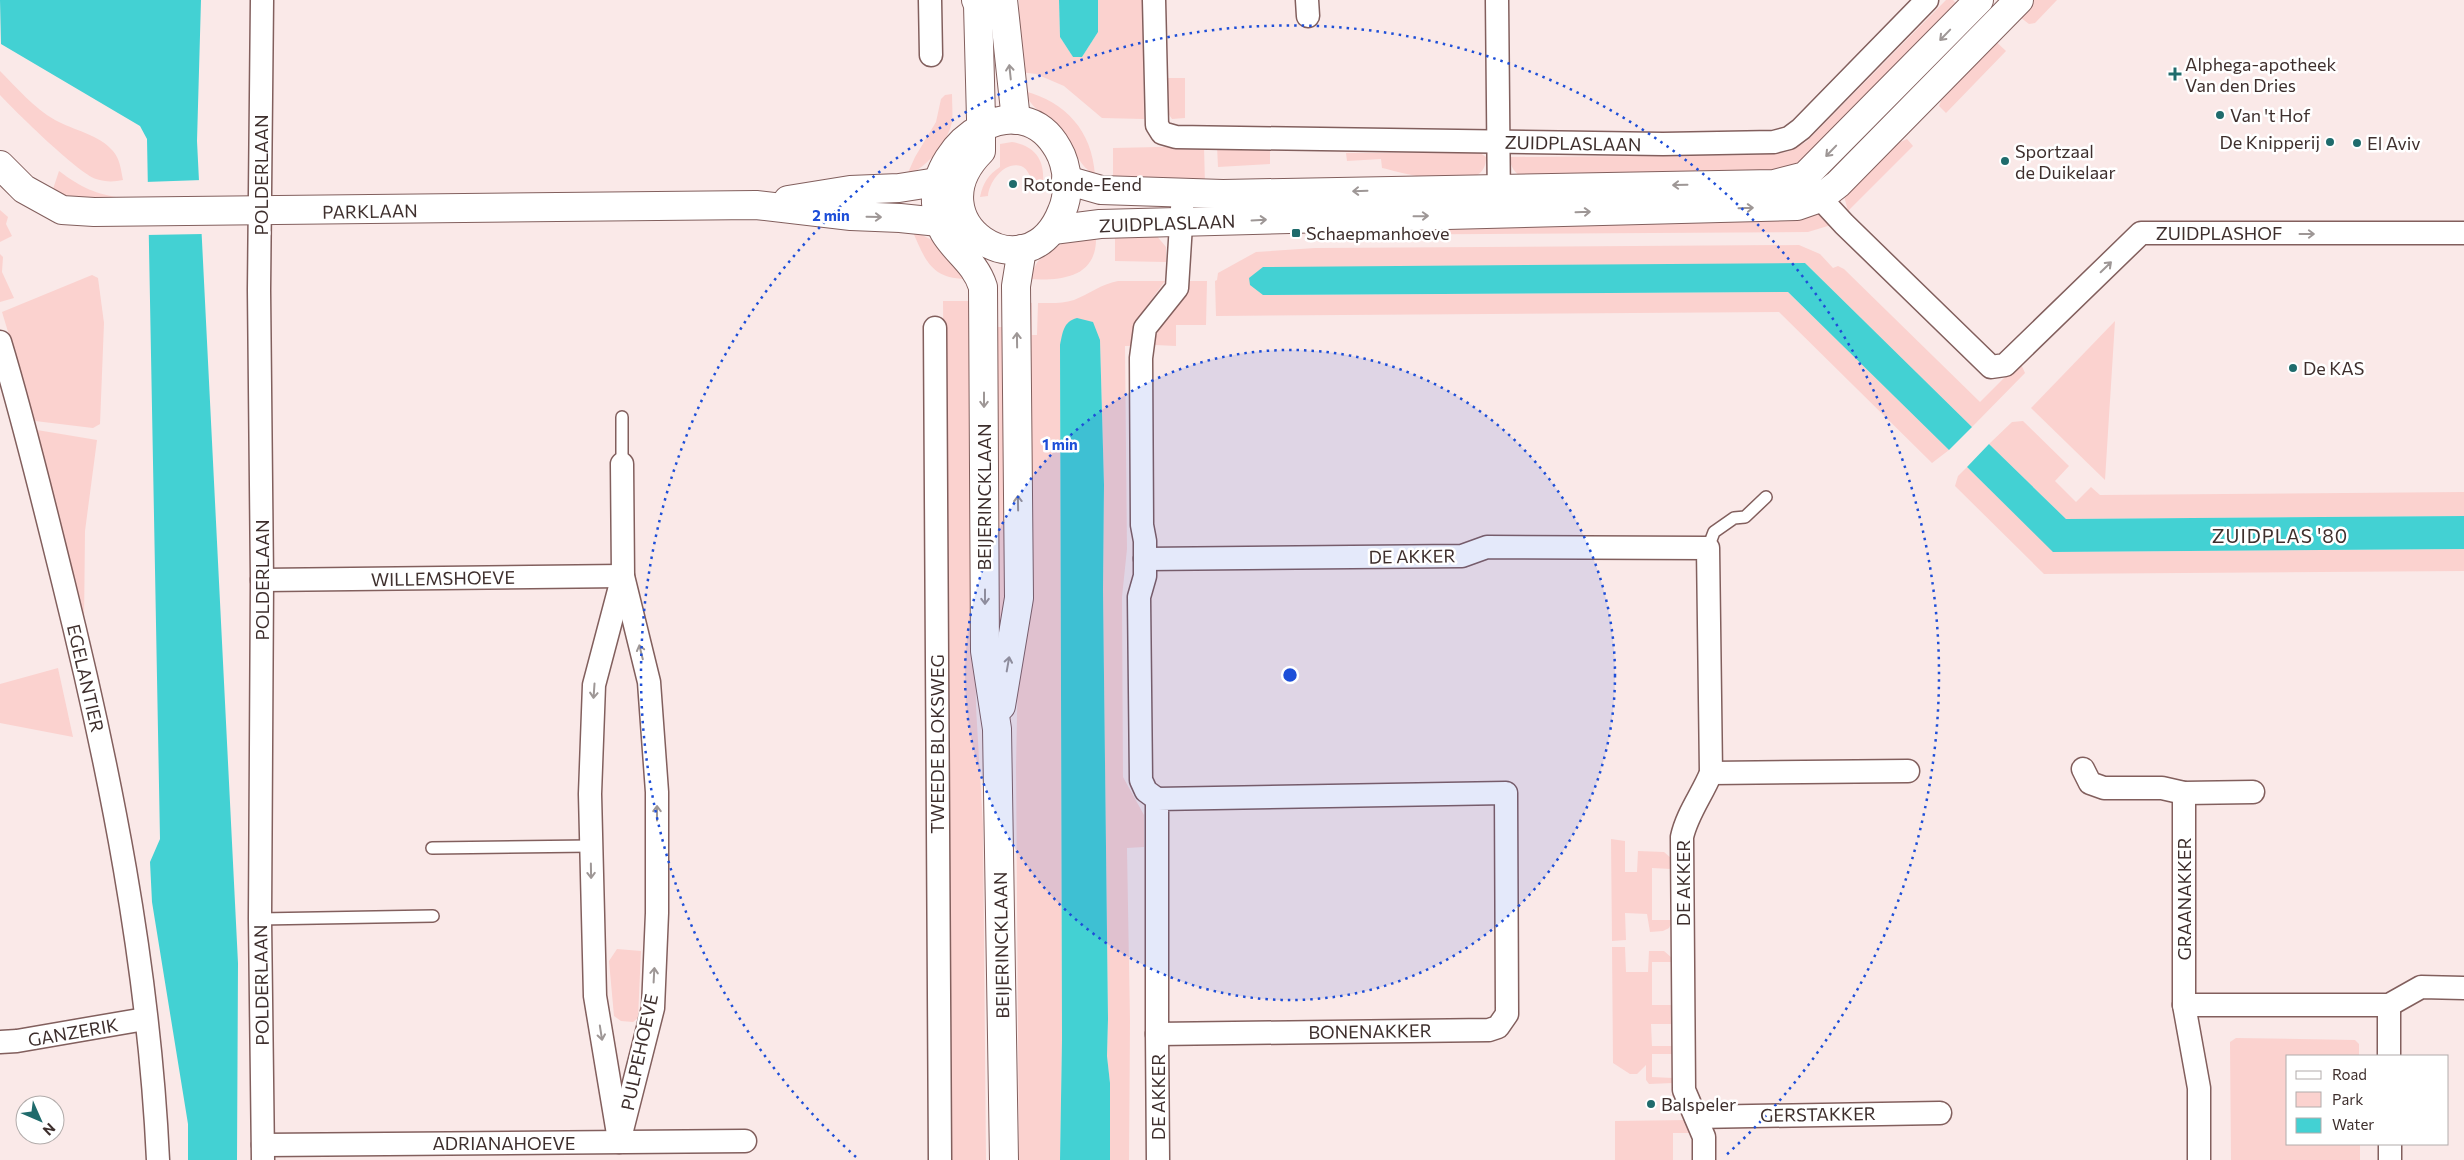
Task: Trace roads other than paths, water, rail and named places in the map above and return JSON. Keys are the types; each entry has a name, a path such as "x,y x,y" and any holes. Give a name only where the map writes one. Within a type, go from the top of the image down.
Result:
{"street":[{"name":"POLDERLAAN","path":"262,0 260,212 262,580 260,920 263,1152"},
{"path":"930,0 931,55"},
{"path":"952,223 960,204 960,184 968,166 981,151 971,135 964,0"},
{"path":"971,135 976,0"},
{"path":"1003,0 1016,120"},
{"name":"ZUIDPLASLAAN","path":"1154,0 1155,112 1157,124 1162,133 1176,137 1663,144 1774,142 1789,138 1801,129 1927,0"},
{"path":"1497,0 1499,214"},
{"path":"1820,198 1805,176 1979,0"},
{"name":"ZUIDPLASLAAN","path":"1053,230 1100,224 1797,206 1820,198 1838,184 2018,0"},
{"path":"1016,120 1036,127 1052,140 1062,159 1066,180 1065,206 1053,230 1040,242 1022,249 1006,250 989,246 952,223 936,202 937,182 947,160 971,135 998,122 1016,120"},
{"name":"PARKLAAN","path":"0,165 24,189 62,210 94,212 202,210 260,212 756,205 851,216 952,223"},
{"name":"ZUIDPLASLAAN","path":"1066,180 1100,190 1241,194 1499,187 1774,184 1805,176"},
{"name":"PARKLAAN","path":"756,205 850,190 899,188 937,182"},
{"path":"1157,1034 1157,799 1146,790 1141,780 1139,597 1145,576 1145,559 1142,525 1141,358 1145,328 1177,288 1183,193"},
{"name":"ZUIDPLASHOF","path":"1820,198 1991,367 2006,365 2141,233 2464,233"},
{"name":"BEIJERINCKLAAN","path":"952,223 949,241 979,272 983,286 985,651 997,729 1004,1160"},
{"name":"BEIJERINCKLAAN","path":"997,729 1020,598 1016,286 1022,249"},
{"name":"TWEEDE BLOKSWEG","path":"935,328 940,1160"},
{"name":"EGELANTIER","path":"0,342 24,424 82,657 102,747 126,872 145,1020 158,1160"},
{"name":"PULPEHOEVE","path":"619,1142 653,1008 657,913 657,792 649,682 623,576 622,464"},
{"name":"DE AKKER","path":"1145,559 1462,556 1487,547 1708,548 1711,773 1702,794 1686,820 1682,837 1684,1090 1704,1137 1704,1160"},
{"name":"WILLEMSHOEVE","path":"262,580 623,576"},
{"name":"PULPEHOEVE","path":"619,1142 595,996 590,794 594,685 623,576"},
{"path":"2083,769 2090,783 2104,788 2162,788 2184,794 2253,792"},
{"path":"1711,773 1908,771"},
{"name":"BONENAKKER","path":"1157,799 1506,793 1507,1004 1504,1020 1498,1027 1489,1030 1157,1034"},
{"name":"GRAANAKKER","path":"2184,794 2184,1005 2199,1088 2199,1160"},
{"path":"2184,1005 2389,1004 2421,987 2464,988"},
{"path":"2389,1004 2389,1055"},
{"name":"GANZERIK","path":"0,1042 17,1041 145,1020"},
{"name":"DE AKKER","path":"1157,1034 1158,1160"},
{"name":"GERSTAKKER","path":"1696,1117 1940,1113"},
{"name":"ADRIANAHOEVE","path":"263,1152 619,1142 745,1142"},
{"path":"2390,1145 2390,1160"}],"lane":[{"path":"622,417 622,464"},
{"path":"1708,548 1714,532 1734,518 1745,517 1766,497"},
{"path":"432,848 591,846"},
{"path":"260,920 433,916"}],"water":[{"path":"0,0 201,0 197,141 238,963 237,1160 188,1160 188,1124 152,902 150,862 160,839 147,139 140,126 1,44"},
{"path":"1059,0 1098,0 1098,32 1082,57 1073,57 1060,37"},
{"path":"1805,263 1972,427 1949,450 1788,292 1263,295 1250,285 1249,278 1263,267"},
{"path":"1077,318 1093,322 1100,340 1104,485 1103,590 1107,1056 1110,1083 1110,1160 1060,1160 1062,1039 1060,345 1066,325"},
{"path":"1989,444 2066,519 2464,516 2464,549 2053,552 1967,467"}],"place":[{"name":"Alphega-apotheek Van den Dries","path":"2175,74"},
{"name":"Van 't Hof","path":"2220,115"},
{"name":"De Knipperij","path":"2330,142"},
{"name":"El Aviv","path":"2357,143"},
{"name":"Sportzaal de Duikelaar","path":"2005,161"},
{"name":"Rotonde-Eend","path":"1013,184"},
{"name":"Schaepmanhoeve","path":"1296,233"},
{"name":"De KAS","path":"2293,368"},
{"name":"Balspeler","path":"1651,1104"}],"district":[{"name":"ZUIDPLAS '80","path":"2280,535"}]}
